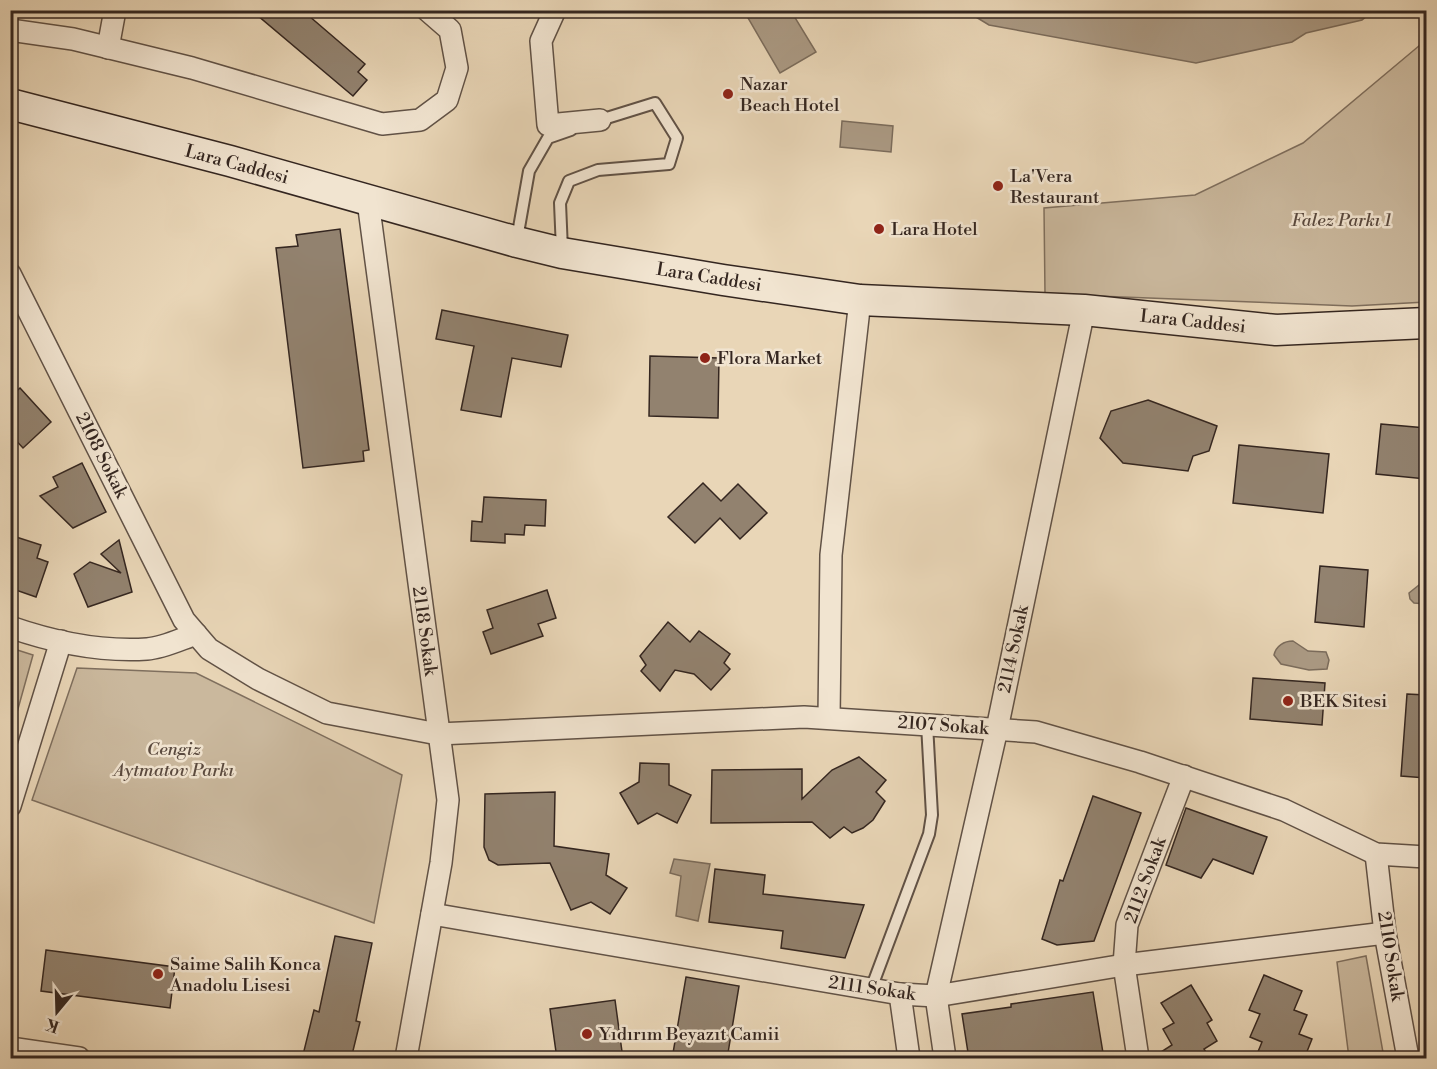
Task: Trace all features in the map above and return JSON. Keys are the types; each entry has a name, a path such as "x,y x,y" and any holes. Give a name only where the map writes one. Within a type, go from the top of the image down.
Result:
{"street":[{"path":"108,48 115,10"},
{"path":"10,30 108,48 192,68 382,124 420,120 447,100 457,68 450,30 427,10"},
{"path":"555,10 541,41 548,125 600,120"},
{"name":"Lara Caddesi","path":"10,104 230,161 517,242 562,253 723,280 861,300 1084,310 1276,330 1426,322"},
{"name":"2118 Sokak","path":"368,201 448,800 432,914 406,1059"},
{"name":"2108 Sokak","path":"14,286 184,620 208,649 258,679 327,713 438,734"},
{"path":"829,718 831,555 861,300"},
{"name":"2114 Sokak","path":"945,1059 936,996 997,729 1084,310"},
{"path":"10,627 61,641 102,647 149,649 196,634"},
{"path":"10,806 61,641"},
{"name":"2107 Sokak","path":"438,734 656,726 804,717 1036,732 1184,776 1284,810 1376,854 1426,856"},
{"name":"2112 Sokak","path":"1138,1059 1124,965 1127,925 1184,776"},
{"name":"2110 Sokak","path":"1376,854 1385,933 1408,1059"},
{"name":"2111 Sokak","path":"432,914 900,994 936,996 1124,965 1385,933"},
{"path":"900,994 909,1059"},
{"path":"10,1048 79,1059"}],"lane":[{"path":"517,242 528,171 548,138 655,103 677,138 669,164 598,170 569,181 560,202 562,253"},
{"path":"871,989 929,834 932,815 927,724"}],"green space":[{"name":"Falez Parkı 1","path":"1426,40 1426,302 1352,306 1045,294 1044,208 1195,195 1303,143"},
{"path":"10,648 33,655 11,734"},
{"name":"Cengiz Aytmatov Parkı","path":"77,668 196,673 402,775 374,923 32,800"},
{"path":"1366,956 1384,1058 1349,1058 1337,962"}],"shaded area":[{"path":"744,11 791,11 816,52 780,73"},
{"path":"966,11 1373,11 1362,20 1306,33 1292,42 1196,63 989,25"},
{"path":"842,121 893,126 891,152 840,147"},
{"path":"1419,585 1426,586 1426,604 1414,603 1410,599 1409,593"},
{"path":"1293,641 1308,651 1326,652 1329,660 1327,669 1309,670 1281,664 1274,655 1275,652 1281,645"},
{"path":"674,859 710,864 698,921 676,916 681,876 670,873"}],"building":[{"path":"251,10 302,10 365,64 358,72 367,80 353,96"},
{"path":"340,229 369,450 363,451 364,461 303,468 276,248 298,246 296,235"},
{"path":"442,310 568,335 561,367 512,358 501,417 461,410 474,346 436,339"},
{"path":"650,356 719,358 718,418 649,416"},
{"path":"20,388 51,422 23,448 10,434 10,397"},
{"path":"1148,400 1217,426 1209,451 1193,456 1188,471 1123,463 1100,438 1111,411"},
{"path":"1381,424 1426,428 1426,479 1376,474"},
{"path":"1239,445 1329,454 1323,513 1233,503"},
{"path":"82,463 106,512 73,528 40,496 58,487 53,477"},
{"path":"703,483 721,501 738,484 767,513 740,539 720,518 695,543 668,517"},
{"path":"484,497 546,500 545,526 525,525 524,535 505,534 505,543 471,541 472,521 482,522"},
{"path":"10,535 41,545 37,558 48,562 36,597 10,588"},
{"path":"119,540 132,592 88,607 74,574 90,562 121,573 101,554"},
{"path":"1320,566 1368,570 1364,627 1315,622"},
{"path":"547,590 556,618 538,624 543,636 491,654 483,632 493,628 487,610"},
{"path":"668,622 690,642 699,631 730,654 724,663 730,669 711,690 694,674 675,670 660,691 641,671 646,665 640,656"},
{"name":"BEK Sitesi","path":"1253,678 1325,683 1322,725 1250,719"},
{"path":"1407,694 1426,695 1426,778 1401,776"},
{"path":"859,757 886,780 876,792 885,801 873,820 852,833 844,827 830,838 812,822 711,823 712,770 802,769 802,799 832,770"},
{"path":"640,763 669,764 669,785 691,795 677,823 657,813 638,824 620,793 639,782"},
{"path":"555,792 554,846 609,854 606,875 627,888 610,914 591,902 571,910 550,863 498,865 489,860 484,847 485,794"},
{"path":"1093,796 1141,813 1094,941 1057,945 1042,939 1060,880 1063,881"},
{"path":"1186,808 1267,837 1253,874 1213,859 1201,878 1166,865"},
{"path":"715,869 765,875 763,894 864,905 845,958 781,948 783,931 709,922"},
{"path":"335,936 372,943 356,1021 360,1022 351,1059 302,1059 314,1010 319,1012"},
{"path":"46,950 175,967 170,1008 41,991"},
{"path":"1264,975 1302,991 1294,1010 1307,1015 1299,1034 1312,1039 1304,1059 1255,1059 1262,1042 1250,1037 1260,1014 1249,1010"},
{"path":"686,977 739,986 727,1059 672,1059"},
{"path":"1191,985 1212,1020 1207,1023 1217,1041 1204,1049 1210,1059 1150,1059 1172,1045 1163,1029 1174,1023 1161,1003"},
{"path":"1093,992 1104,1059 969,1059 962,1014"},
{"name":"Yıdırım Beyazıt Camii","path":"615,1000 623,1059 557,1059 550,1009"}],"place":[{"name":"Nazar Beach Hotel","path":"728,94"},
{"name":"La'Vera Restaurant","path":"998,186"},
{"name":"Lara Hotel","path":"879,229"},
{"name":"Flora Market","path":"705,358"},
{"name":"BEK Sitesi","path":"1288,701"},
{"name":"Saime Salih Konca Anadolu Lisesi","path":"158,974"},
{"name":"Yıdırım Beyazıt Camii","path":"587,1034"}]}
